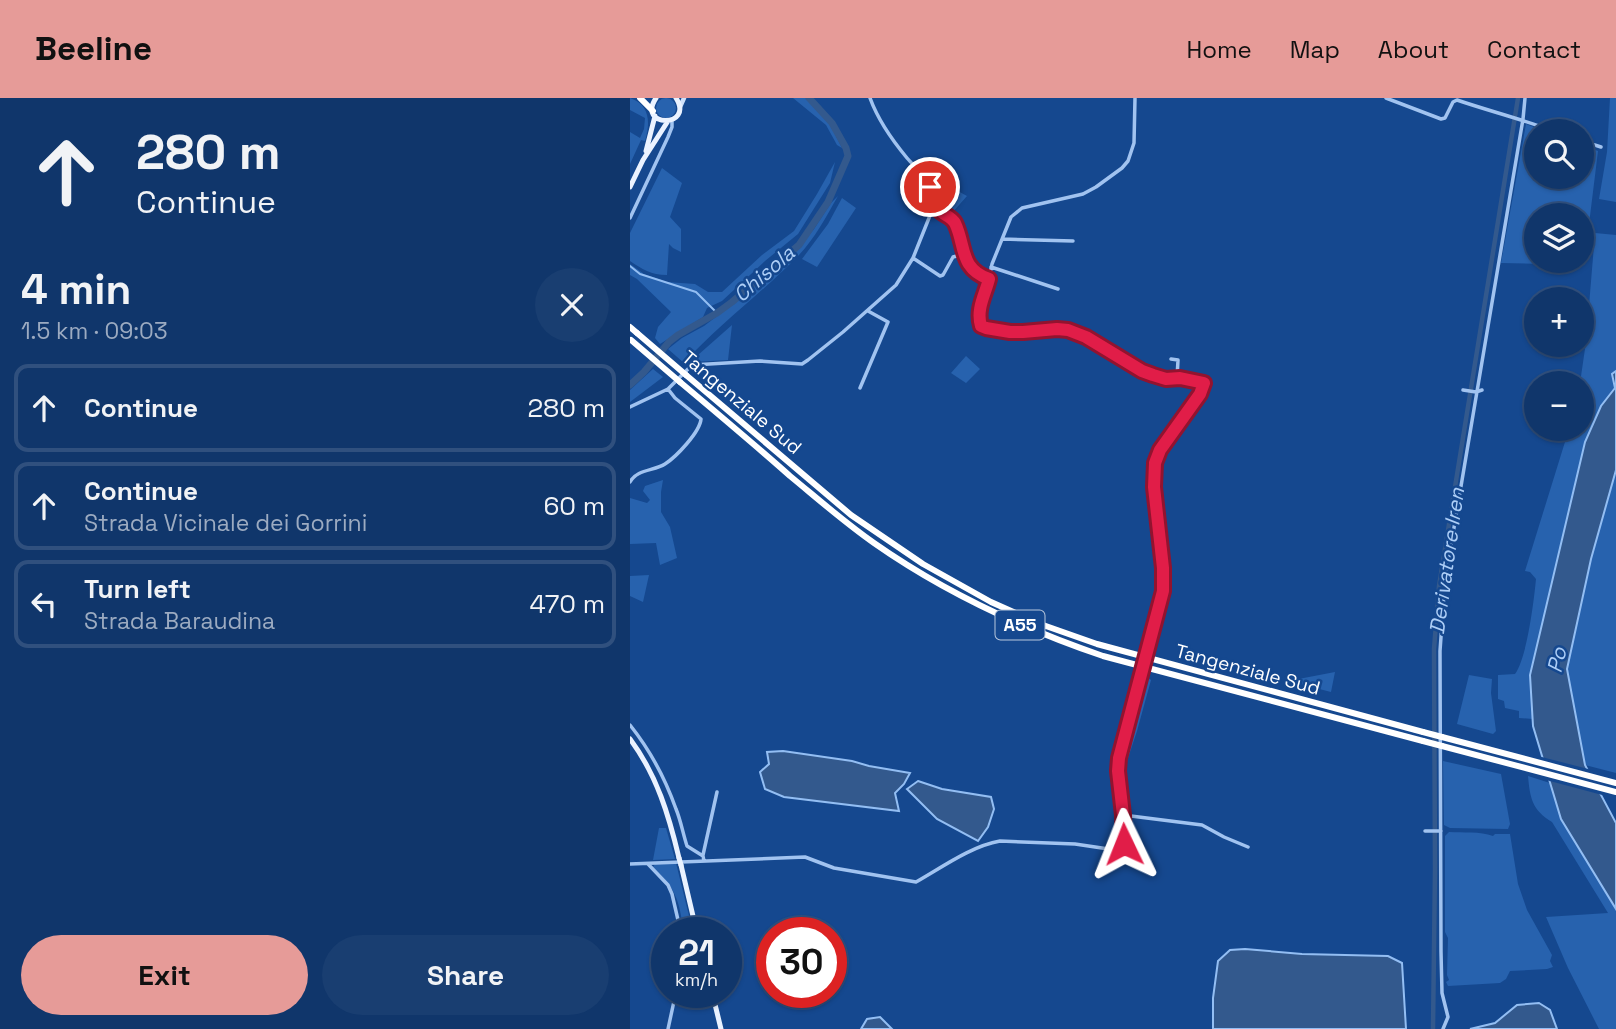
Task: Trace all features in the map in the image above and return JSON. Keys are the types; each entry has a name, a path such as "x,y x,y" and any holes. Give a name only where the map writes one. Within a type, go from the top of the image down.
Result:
{"highway":[{"path":"640,98 654,114"},
{"name":"Tangenziale Sud","path":"630,327 851,515 923,564 991,602 1043,625 1097,644 1616,783"},
{"name":"Tangenziale Sud","path":"631,340 857,530 920,573 987,610 1103,656 1616,792"}],"main road":[{"path":"643,160 656,98"},
{"path":"676,98 680,108"},
{"path":"630,187 643,160 670,121 678,114 684,98"},
{"path":"654,114 661,121 670,121"},
{"path":"630,740 648,767 661,794 693,917"},
{"path":"716,1008 721,1029"}],"street":[{"path":"870,98 885,129 923,174 934,203 942,213 953,220 968,263 976,272 989,279"},
{"path":"630,864 704,858 805,857 834,868 916,882 956,858 993,842 1076,844 1122,851 1124,849 1119,758 1160,605 1164,580 1154,487 1155,463 1160,450 1200,394 1204,383 1177,378 1166,379 1142,371 1086,337 1068,330 1010,332 986,328 981,326 979,321 980,306 991,267 1011,217 1022,208 1083,194 1122,168 1128,161 1134,143 1135,98"},
{"path":"1386,98 1441,119 1445,118 1453,102 1457,100 1508,117 1523,119"},
{"path":"1443,1029 1448,1017 1442,993 1440,651 1443,602 1525,98"},
{"path":"630,218 668,137 672,127 670,121"},
{"path":"1594,145 1601,147"},
{"path":"630,407 668,389 692,365 760,361 802,364 844,332 896,285 912,258 934,203"},
{"path":"1002,239 1073,241"},
{"path":"912,258 940,276 953,257 964,254"},
{"path":"991,267 1058,289"},
{"path":"860,388 888,322 868,311"},
{"path":"1171,359 1178,360 1177,378"},
{"path":"630,482 634,475 664,464 683,447 700,425 701,419 668,389"},
{"path":"1463,390 1479,391"},
{"path":"630,725 643,741 661,774 677,810 687,846 704,858"},
{"path":"704,858 717,792"},
{"path":"1123,815 1202,825 1248,847"},
{"path":"1426,831 1442,831"},
{"path":"647,863 668,885 677,917"},
{"path":"668,1029 673,1008"}],"shaded area":[{"path":"630,98 645,110 648,128 645,141 641,140 630,164 630,132 640,138 645,118 630,110"},
{"path":"662,98 670,98 676,108 670,118 662,118 656,112 656,104"},
{"path":"793,98 807,98 830,124 842,148 837,145 826,125"},
{"path":"1610,98 1616,98 1616,202 1599,199 1607,152"},
{"path":"1524,135 1524,189 1593,189 1592,203 1524,203 1524,264 1501,263"},
{"path":"1594,150 1598,151 1594,184"},
{"path":"835,162 830,183 798,234 722,301 707,308 703,317 660,344 655,338 658,327 671,312 630,275 630,264 644,274 667,282 695,284 708,292 722,292 762,255 794,231"},
{"path":"919,166 967,196 952,213 943,206 929,178"},
{"path":"662,168 682,183 670,217 681,229 681,252 669,244 667,275 651,273 630,261 630,233"},
{"path":"838,196 799,255 684,363 668,349 737,301 797,250"},
{"path":"842,198 856,208 817,267 802,259 828,224"},
{"path":"1595,233 1616,235 1616,371 1612,374 1615,388 1601,406 1594,422 1594,371 1582,371 1584,357 1594,357 1594,287 1591,287 1592,273 1594,273"},
{"path":"732,325 728,360 694,362 698,355"},
{"path":"966,356 980,369 966,383 951,373"},
{"path":"653,369 663,377 630,402 630,390"},
{"path":"1565,441 1585,441 1530,675 1533,719 1519,718 1519,711 1505,708 1504,701 1498,699 1498,675 1515,674 1523,655 1529,628 1536,579 1530,572 1525,571"},
{"path":"1616,470 1616,773 1585,765 1567,669 1591,559"},
{"path":"663,480 661,512 670,527 677,558 660,565 656,543 630,544 630,498 647,503 650,500 643,491 645,486"},
{"path":"649,575 643,602 630,596 630,576"},
{"path":"1335,672 1331,692 1288,681"},
{"path":"1469,675 1492,679 1496,731 1493,734 1457,724"},
{"path":"1145,676 1151,680 1123,780 1121,767"},
{"path":"1443,761 1501,774 1510,824 1508,829 1450,828 1444,825"},
{"path":"1528,776 1550,783 1561,819 1616,909 1616,1029 1599,1029 1546,917 1608,913 1552,822 1536,808 1531,797"},
{"path":"659,828 666,828 675,859 653,860"},
{"path":"1449,832 1493,836 1510,834 1518,884 1527,910 1552,955 1550,961 1553,967 1510,971 1500,983 1448,986 1445,836"},
{"path":"676,863 689,917 681,917 675,896 653,867 655,864"}],"water":[{"name":"Po","path":"1616,371 1616,470 1591,559 1567,669 1585,765 1616,823 1616,909 1561,819 1533,726 1530,675 1585,442 1594,441 1594,422 1601,406 1615,388 1612,374"},
{"path":"783,751 910,773 895,793 899,811 784,797 765,789 760,772 769,764 767,752"},
{"path":"918,781 942,789 991,797 994,809 988,827 978,841 937,819 907,789"},
{"path":"1230,950 1302,954 1388,956 1402,963 1406,1029 1213,1029 1213,998 1218,961"},
{"path":"1539,1003 1550,1010 1557,1029 1470,1029 1495,1023 1517,1005"},
{"path":"880,1017 892,1029 861,1029 867,1019"}],"pier":[{"path":"1538,756 1592,770 1606,796 1546,780"}],"waterway":[{"name":"Chisola","path":"630,385 669,342 732,302 799,245 828,202 848,156 832,123 809,98"},
{"name":"Derivatore Iren","path":"1433,1029 1434,649 1439,586 1518,98"},
{"path":"630,266 640,274 696,292 717,313"}],"route":[{"path":"930,187 937,208 955,224 968,263 979,275 989,279 980,306 981,326 1010,332 1068,330 1086,337 1142,371 1166,379 1180,378 1204,383 1200,394 1160,450 1155,463 1154,487 1164,580 1119,758 1124,844"}]}
